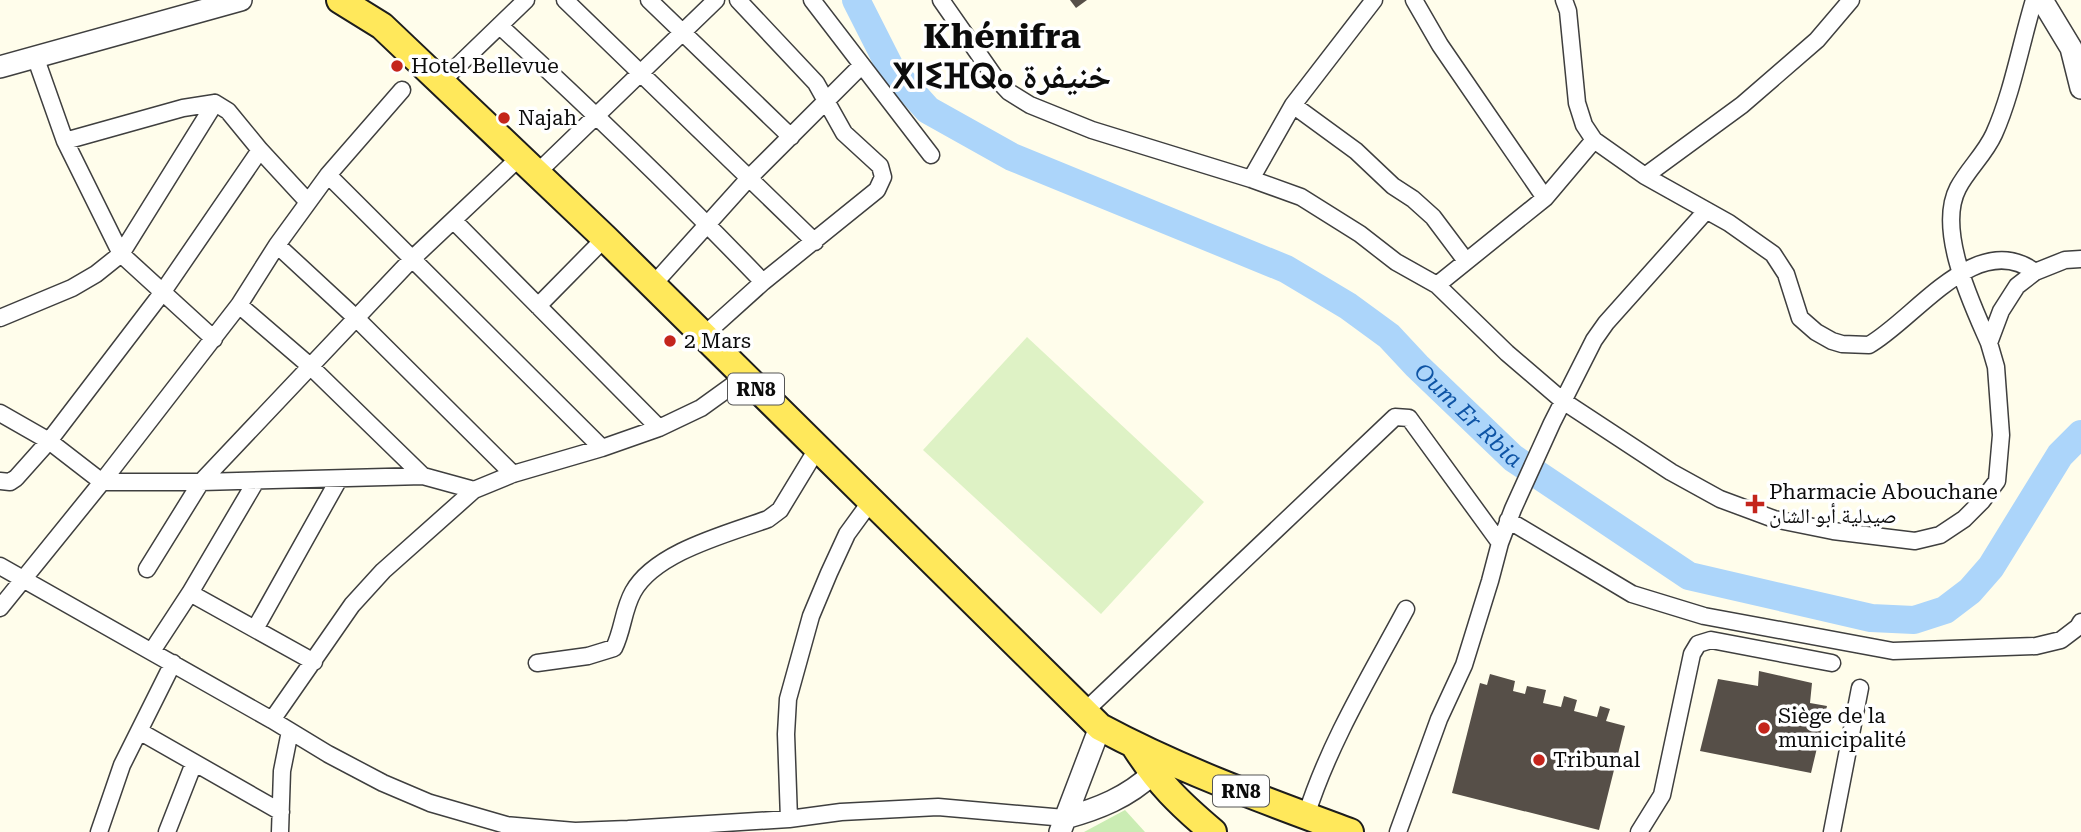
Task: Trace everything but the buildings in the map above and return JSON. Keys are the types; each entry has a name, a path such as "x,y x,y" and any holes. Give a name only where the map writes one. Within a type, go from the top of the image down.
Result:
{"main road":[{"name":"RN8","path":"340,0 382,26 529,165 1092,719 1134,745 1245,793 1350,832"},
{"name":"RN8","path":"367,0 382,26"},
{"name":"RN8","path":"1134,745 1152,774 1178,802 1213,832"}],"street":[{"path":"0,67 36,58 182,8 241,0"},
{"path":"441,82 526,0"},
{"path":"565,0 815,242"},
{"path":"649,0 791,137"},
{"path":"147,569 201,482 412,259 454,221 597,115 716,0"},
{"path":"703,336 763,282 877,190 883,177 880,166 844,133 816,83 738,0"},
{"path":"811,0 931,156"},
{"path":"941,0 994,76 1009,92 1030,105 1092,130 1301,197 1360,234 1396,262 1437,285 1507,353 1563,401 1671,472 1720,499 1774,519 1833,531 1915,541 1940,535 1964,519 1997,481 2000,421 1996,367 1961,274 1952,228 1954,199 1957,190 1993,135 2034,0"},
{"path":"1251,179 1293,106 1374,0"},
{"path":"1415,0 1440,45 1545,198"},
{"path":"1564,0 1568,11 1577,103 1584,125 1594,140 1645,176 1746,234 1773,254 1786,274 1800,318 1816,332 1842,344 1863,346 1874,342 1961,274 1984,261 2020,261 2035,272"},
{"path":"1645,176 1742,105 1817,40 1851,0"},
{"path":"2042,0 2076,43 2081,88"},
{"path":"500,26 597,115 710,225 763,282"},
{"path":"36,58 65,141 121,254 214,339"},
{"path":"652,286 710,225 749,178 862,65"},
{"path":"0,608 214,339 328,175 402,90"},
{"path":"65,141 183,108 215,103 228,111 308,202"},
{"path":"0,318 72,288 96,274 121,254 215,103"},
{"path":"1293,106 1356,151 1393,186 1413,199 1433,218 1466,261"},
{"path":"1437,285 1545,198 1594,140"},
{"path":"0,481 10,482 16,478 48,441 162,293 260,150"},
{"path":"328,175 602,448"},
{"path":"1398,832 1440,719 1464,665 1500,543 1552,423 1594,340 1606,323 1706,211"},
{"path":"454,221 659,428"},
{"path":"538,306 605,238"},
{"path":"277,245 357,318 513,474"},
{"path":"1989,343 2001,311 2017,286 2035,272 2058,262 2081,259"},
{"path":"239,305 310,366 423,476"},
{"path":"272,720 352,606 383,570 474,491 513,474 659,428 701,408 744,377"},
{"path":"0,413 48,441 102,481 201,482 423,476 474,491"},
{"path":"1063,825 1092,719 1395,417 1409,418 1500,543"},
{"path":"537,663 588,656 614,648 629,598 652,569 676,555 768,519 780,510 817,449"},
{"path":"255,629 339,478"},
{"path":"152,651 190,593 256,481"},
{"path":"789,819 786,734 788,699 811,616 828,573 847,534 872,501"},
{"path":"1511,515 1632,594 1704,616 1893,651 2036,646 2061,640 2081,622"},
{"path":"0,566 383,783 430,803 506,825 575,831 789,819 841,812 939,807 1063,825 1141,785 1152,774"},
{"path":"190,593 314,662"},
{"path":"1306,816 1315,788 1342,731 1406,609"},
{"path":"1639,832 1662,794 1692,654 1698,644 1711,640 1832,663"},
{"path":"99,832 122,765 173,663"},
{"path":"1832,832 1860,688"},
{"path":"139,731 281,812"},
{"path":"280,832 282,771 290,731"},
{"path":"167,832 194,763"}],"green space":[{"path":"1027,337 1204,502 1101,614 923,450"},
{"path":"1125,810 1145,832 1084,832"}],"waterway":[{"name":"Oum Er Rbia","path":"856,0 891,69 928,110 1012,157 1286,269 1348,306 1389,336 1513,458 1689,576 1871,618 1914,620 1945,610 1970,591 1991,567 2060,455 2081,434"}],"place":[{"name":"Hotel Bellevue","path":"397,66"},
{"name":"Najah","path":"504,118"},
{"name":"2 Mars","path":"670,341"},
{"name":"Pharmacie Abouchane صيدلية أبو الشان","path":"1755,504"},
{"name":"Siège de la municipalité","path":"1764,728"},
{"name":"Tribunal","path":"1539,760"}],"district":[{"name":"Khénifra ⵅⵏⵉⴼⵕⴰ خنيفرة","path":"1002,56"}]}
